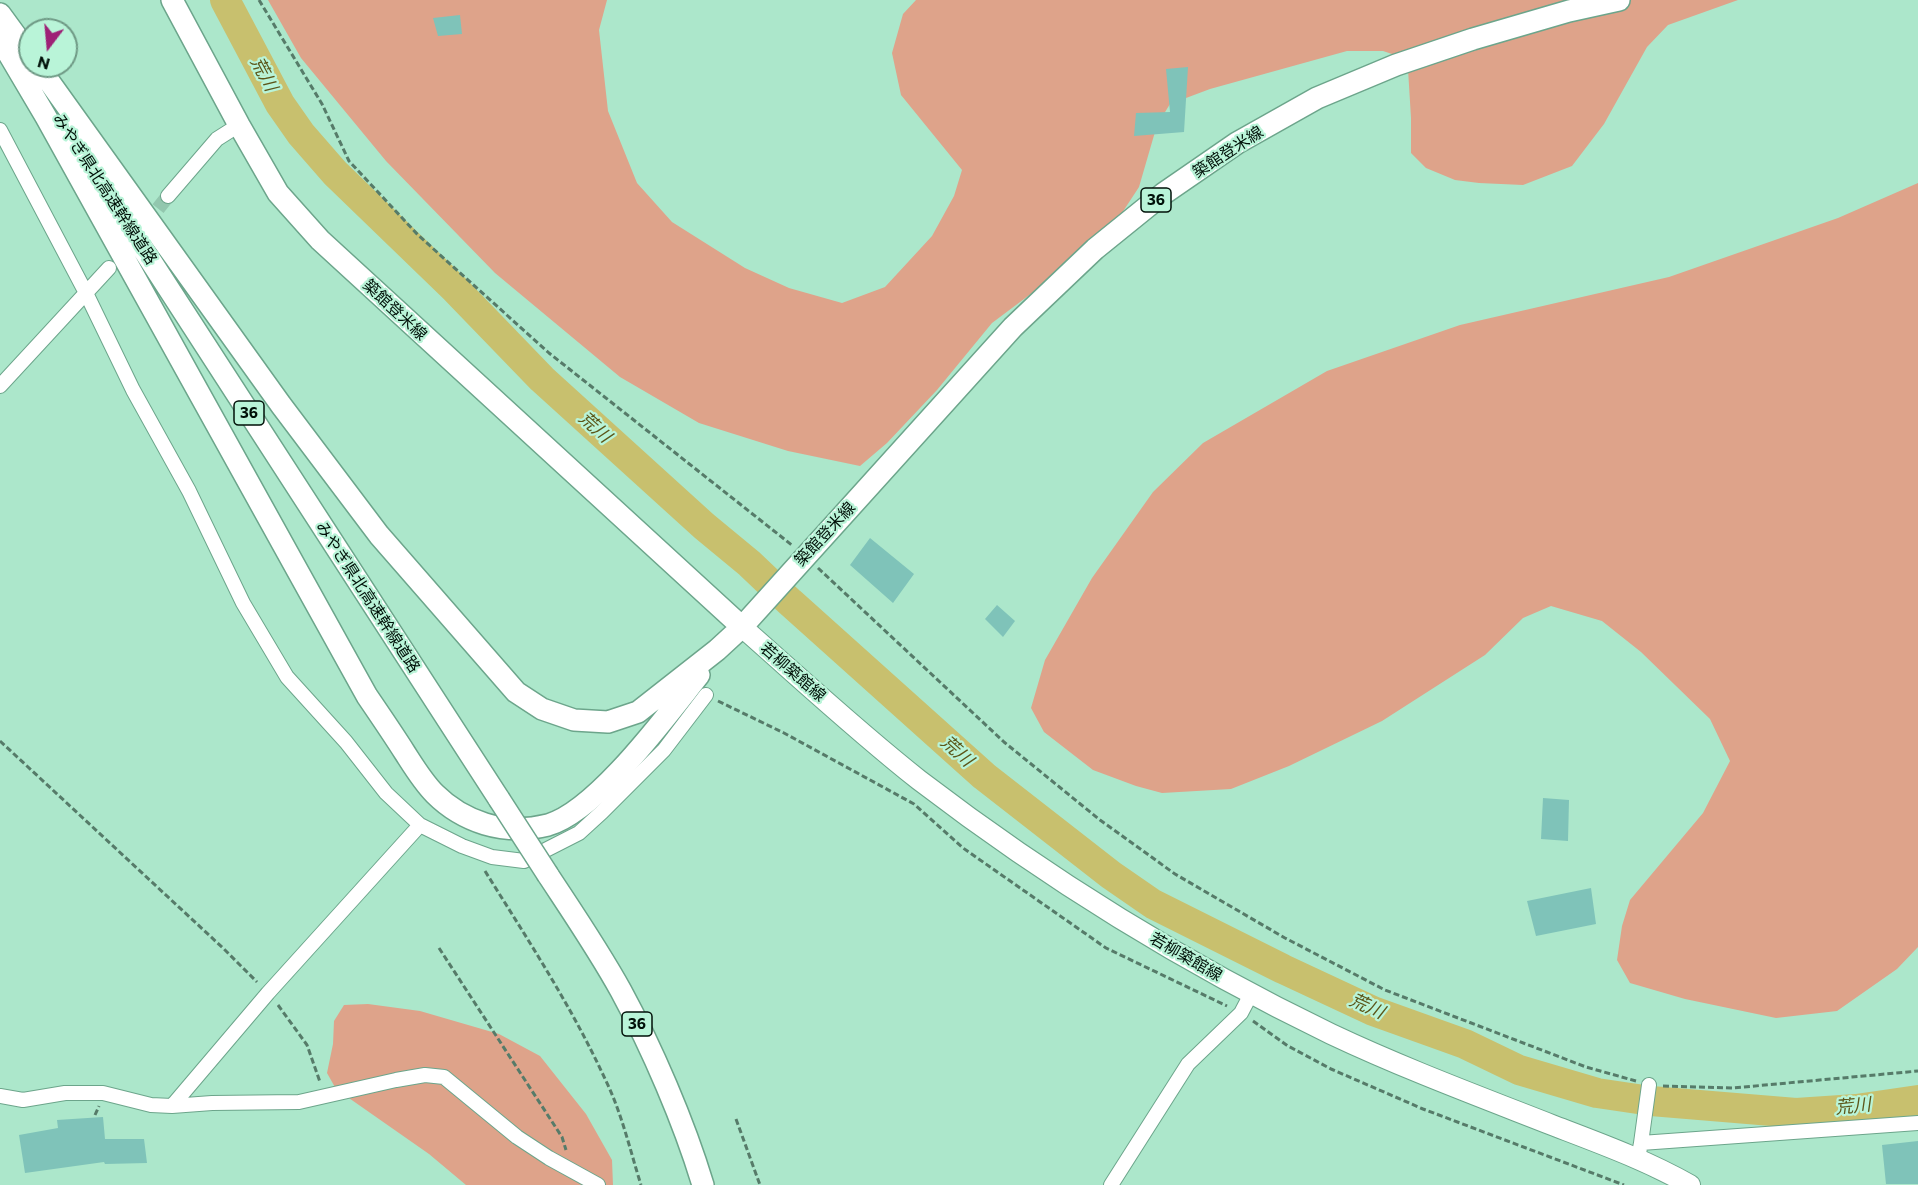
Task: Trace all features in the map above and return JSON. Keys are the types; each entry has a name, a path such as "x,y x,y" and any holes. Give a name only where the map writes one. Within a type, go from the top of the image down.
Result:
{"main road":[{"name":"築館登米線","path":"172,0 278,193 320,240 742,627 1013,327 1095,249 1163,194 1237,143 1317,98 1396,65 1484,36 1619,0"},
{"path":"0,14 18,39"},
{"name":"みやぎ県北高速幹線道路","path":"0,28 548,875 621,992 654,1059 675,1109 702,1185"},
{"path":"0,39 46,117 368,696 434,793 456,811 476,821 499,828 530,828 550,824 574,811 612,777 652,735 717,650"},
{"path":"47,78 274,396 379,535 516,692 542,709 574,720 608,722 638,712 717,650 742,627"},
{"name":"若柳築館線","path":"742,627 870,740 976,822 1050,874 1190,960 1331,1034 1421,1074 1640,1144 1690,1185"}],"street":[{"path":"168,196 217,140 239,125"},
{"path":"0,130 86,293 133,390 189,491 243,603 286,677 345,742 386,793 420,825 462,846 492,857 524,861 579,833 664,750 706,695"},
{"path":"0,386 109,268"},
{"path":"172,1106 268,993 420,825"},
{"path":"1111,1185 1188,1064 1241,1013 1251,994"},
{"path":"0,1096 23,1100 65,1093 103,1093 151,1105 172,1106 298,1102 425,1075 444,1077 517,1137 598,1185"},
{"path":"1649,1085 1640,1144 1918,1123"}],"path":[{"path":"259,0 322,104 349,161 418,235 549,353 803,559 1004,742 1100,820 1175,874 1286,938 1385,990 1575,1063 1649,1085 1733,1088 1918,1071"},
{"path":"0,741 224,949 268,993 307,1045 324,1096"},
{"path":"479,852 481,866 564,997 607,1082 622,1120 641,1185"},
{"path":"439,948 562,1137 573,1171"},
{"path":"736,1119 760,1185"}],"shaded area":[{"path":"268,0 607,0 599,30 608,111 637,183 672,222 745,268 789,288 842,303 885,287 932,236 954,196 962,170 901,95 892,53 903,14 916,0 1738,0 1668,25 1647,47 1604,124 1572,166 1523,185 1455,180 1426,168 1411,153 1408,69 1398,56 1383,51 1347,51 1210,89 1170,104 1157,125 1139,187 1120,216 1032,293 992,323 937,390 887,443 860,466 788,451 699,423 620,377 495,273 386,161 301,58"},
{"path":"1918,183 1918,947 1897,969 1837,1011 1776,1018 1685,999 1630,983 1617,960 1622,926 1630,900 1703,813 1730,761 1710,719 1641,652 1602,621 1551,606 1523,618 1485,655 1382,721 1289,766 1231,789 1162,793 1136,786 1093,770 1044,732 1031,708 1045,660 1092,578 1153,492 1203,443 1327,371 1460,325 1669,277 1838,218"},
{"path":"368,1004 420,1011 499,1034 540,1056 586,1114 612,1160 613,1185 466,1185 429,1154 336,1089 327,1073 333,1044 334,1021 344,1005"}],"building":[{"path":"460,15 462,34 438,36 433,18"},
{"path":"1188,67 1184,132 1134,136 1136,113 1170,112 1166,69"},
{"path":"870,538 914,574 893,603 850,565"},
{"path":"997,605 1015,621 1003,637 985,619"},
{"path":"1543,798 1569,800 1568,841 1541,839"},
{"path":"1591,888 1596,924 1536,936 1527,901"},
{"path":"103,1117 105,1139 144,1139 147,1163 105,1164 104,1162 25,1173 19,1135 58,1128 57,1120"},
{"path":"1918,1141 1918,1184 1886,1184 1882,1145"}],"waterway":[{"name":"荒川","path":"225,0 280,104 301,134 335,173 455,289 542,379 984,776 1111,875 1153,904 1373,1011 1465,1044 1519,1070 1597,1093 1651,1101 1796,1113 1856,1109 1918,1100"}],"tunnel":[{"path":"145,225 168,196"}]}
